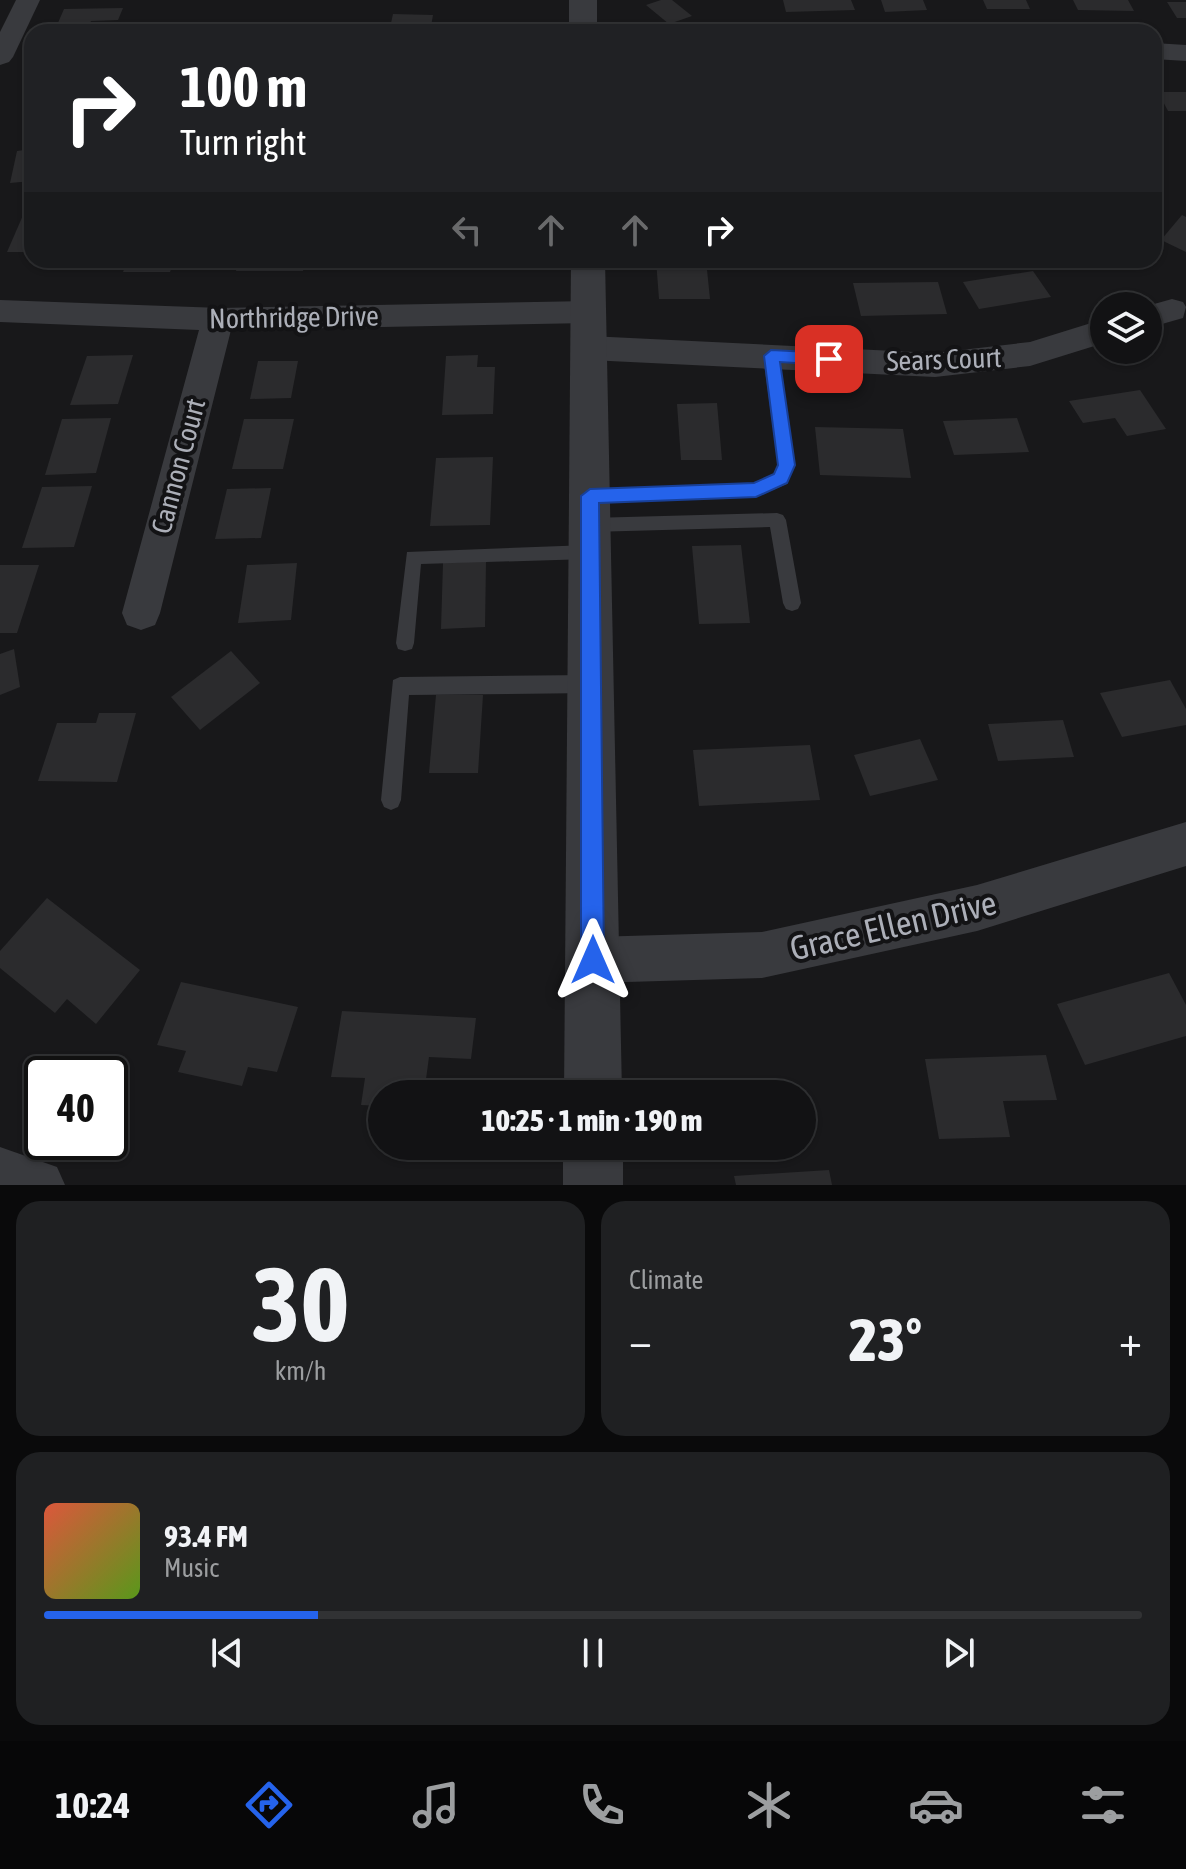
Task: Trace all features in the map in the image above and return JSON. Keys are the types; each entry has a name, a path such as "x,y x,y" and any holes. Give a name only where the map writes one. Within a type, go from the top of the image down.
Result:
{"street":[{"path":"0,57 28,0"},
{"path":"583,0 583,24"},
{"path":"1162,52 1186,53"},
{"path":"588,268 593,1080"},
{"name":"Northridge Drive","path":"0,311 84,317 589,330"},
{"name":"Cannon Court","path":"141,613 218,319"},
{"name":"Sears Court","path":"589,330 771,356 935,365 1030,354 1090,335"},
{"name":"Grace Ellen Drive","path":"593,960 762,955 977,908 1186,844"},
{"path":"593,1160 593,1185"},
{"path":"0,1173 39,1185"}],"lane":[{"path":"405,643 413,557 756,490 781,479 786,465 771,356"},
{"path":"590,524 777,520 792,603"},
{"path":"391,800 400,686 591,684"}],"building":[{"path":"672,0 692,16 669,24 646,5"},
{"path":"783,0 851,0 855,10 786,12"},
{"path":"881,0 923,0 927,10 885,12"},
{"path":"983,0 1026,0 1030,9 987,9"},
{"path":"1073,0 1128,0 1134,11 1078,10"},
{"path":"1167,2 1186,2 1186,18 1177,18"},
{"path":"123,8 118,20 57,24 64,9"},
{"path":"393,14 433,15 431,24 391,24"},
{"path":"1162,92 1186,92 1186,111 1168,111"},
{"path":"24,150 24,182 10,183 17,151"},
{"path":"24,213 24,252 7,252"},
{"path":"1182,215 1186,217 1186,252 1162,239"},
{"path":"125,268 172,268 170,272 123,272"},
{"path":"237,268 304,268 303,271 236,271"},
{"path":"345,268 399,268 399,269"},
{"path":"657,268 707,268 710,299 659,299"},
{"path":"1033,271 1051,297 979,309 963,282"},
{"path":"938,282 947,314 861,316 853,283"},
{"path":"133,355 118,404 70,405 87,356"},
{"path":"478,355 477,367 495,367 493,414 442,415 446,356"},
{"path":"258,361 298,361 291,398 250,399"},
{"path":"1140,390 1166,429 1127,436 1115,418 1083,423 1069,401"},
{"path":"717,403 722,460 681,460 677,404"},
{"path":"111,418 96,473 45,475 62,419"},
{"path":"1017,418 1029,452 954,455 943,421"},
{"path":"244,419 294,419 283,469 232,469"},
{"path":"815,427 903,429 911,478 820,475"},
{"path":"493,457 490,525 430,526 436,458"},
{"path":"92,486 74,547 22,548 42,487"},
{"path":"271,488 261,538 215,539 227,489"},
{"path":"741,545 750,623 699,624 692,546"},
{"path":"486,561 485,627 441,629 443,563"},
{"path":"297,563 291,620 238,623 247,565"},
{"path":"0,565 39,565 17,633 0,633"},
{"path":"14,649 20,687 0,695 0,654"},
{"path":"231,651 260,683 200,730 171,697"},
{"path":"1170,680 1186,709 1186,725 1122,737 1100,693"},
{"path":"436,695 483,695 478,773 429,773"},
{"path":"99,713 136,713 117,782 38,781 57,723 96,723"},
{"path":"1063,720 1074,757 998,761 988,724"},
{"path":"920,739 938,780 870,796 854,755"},
{"path":"810,745 820,800 699,806 693,750"},
{"path":"47,898 140,970 96,1024 67,999 55,1013 0,968 0,951"},
{"path":"1169,973 1186,1005 1186,1036 1085,1065 1057,1004"},
{"path":"181,982 298,1007 277,1072 248,1067 242,1086 178,1072 186,1051 157,1045"},
{"path":"342,1011 476,1018 471,1059 429,1057 426,1080 368,1080 368,1105 361,1105 365,1078 331,1077"},
{"path":"1046,1055 1057,1100 1003,1101 1010,1137 939,1139 925,1059"},
{"path":"829,1170 832,1185 736,1185 734,1176"}],"route":[{"path":"593,960 590,496 756,490 781,479 786,465 771,356 829,359"}]}
